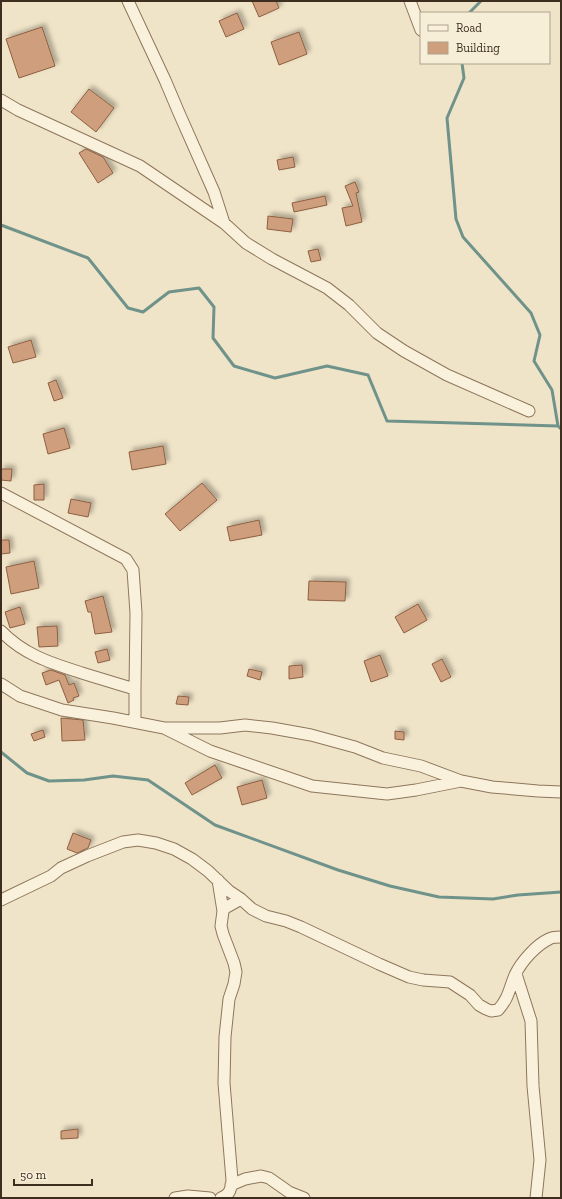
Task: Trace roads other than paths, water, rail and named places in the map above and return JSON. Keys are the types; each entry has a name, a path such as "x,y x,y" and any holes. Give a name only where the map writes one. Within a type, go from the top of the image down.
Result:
{"street":[{"path":"128,1 166,80 214,192 224,223"},
{"path":"410,1 420,27"},
{"path":"1,100 18,110 140,166 224,223 246,243 272,260 327,288 349,305 378,333 404,352 447,375 529,411"},
{"path":"1,493 126,559 133,570 136,613 136,722"},
{"path":"1,631 10,641 46,662 135,689"},
{"path":"1,684 20,696 62,710 164,728 220,728 245,725 287,731 311,735 355,747 383,758 421,766 461,781 492,787 561,792"},
{"path":"164,728 210,751 312,786 387,794 461,781"},
{"path":"1,900 51,876 61,868 123,842 138,840 156,843 174,849 192,859 252,909 266,916 286,921 301,927 409,977 423,980 450,982 470,995 479,1005 491,1011 498,1010 503,1005 516,974 534,950 550,938 561,937"},
{"path":"218,880 223,912 221,926 236,972 229,999 225,1037 224,1083 232,1180 229,1194 220,1198"},
{"path":"223,912 225,908 241,899"},
{"path":"516,974 531,1021 533,1086 540,1160 536,1198"},
{"path":"231,1185 245,1179 261,1176 268,1178 289,1192 304,1198"},
{"path":"175,1198 188,1196 210,1198"}],"waterway":[{"path":"470,12 481,1"},
{"path":"462,64 464,78 447,118 456,219 463,237 531,313 540,335 534,361 552,390 558,426"},
{"path":"1,225 88,258 128,308 143,312 169,292 199,288 214,307 213,338 234,366 275,378 327,366 368,375 387,421 558,426 561,429"},
{"path":"1,752 27,773 49,781 84,780 113,776 148,780 215,825 338,870 390,886 439,897 493,899 518,895 561,892"}]}
